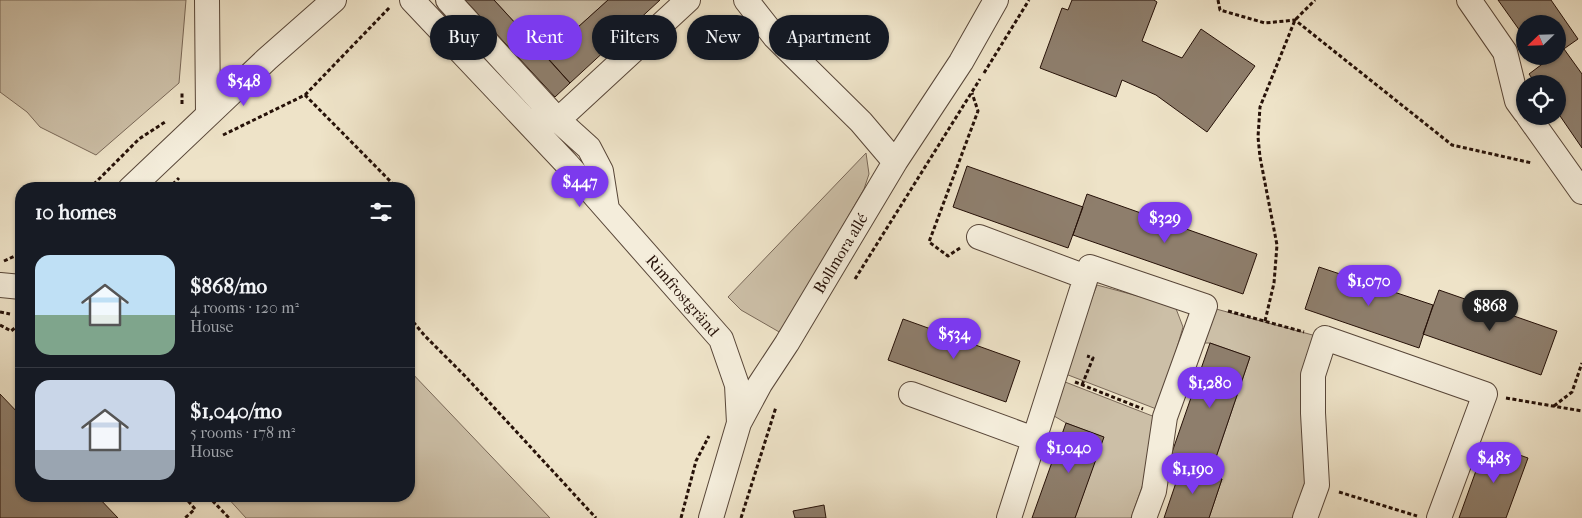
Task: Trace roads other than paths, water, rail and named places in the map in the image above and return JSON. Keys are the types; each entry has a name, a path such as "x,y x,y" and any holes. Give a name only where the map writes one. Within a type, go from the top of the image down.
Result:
{"street":[{"path":"207,0 208,114"},
{"path":"137,182 208,114 334,0"},
{"path":"448,0 558,120 589,148 601,171 607,208"},
{"path":"558,120 688,0"},
{"path":"746,0 775,37 860,122 895,162"},
{"name":"Bollmora allé","path":"711,518 739,423 760,384 787,343 895,162 961,62 996,0"},
{"path":"1469,0 1505,52 1516,97"},
{"name":"Rimfrostgränd","path":"404,1 607,208 721,339 737,385 739,423"},
{"path":"1534,125 1582,192"},
{"path":"979,237 1086,277"},
{"path":"1009,518 1090,267 1205,306 1165,417 1154,490 1144,518"},
{"path":"0,285 15,286"},
{"path":"1305,518 1317,485 1312,413 1314,375 1325,338 1485,394 1439,518"},
{"path":"911,394 1034,438"}]}
